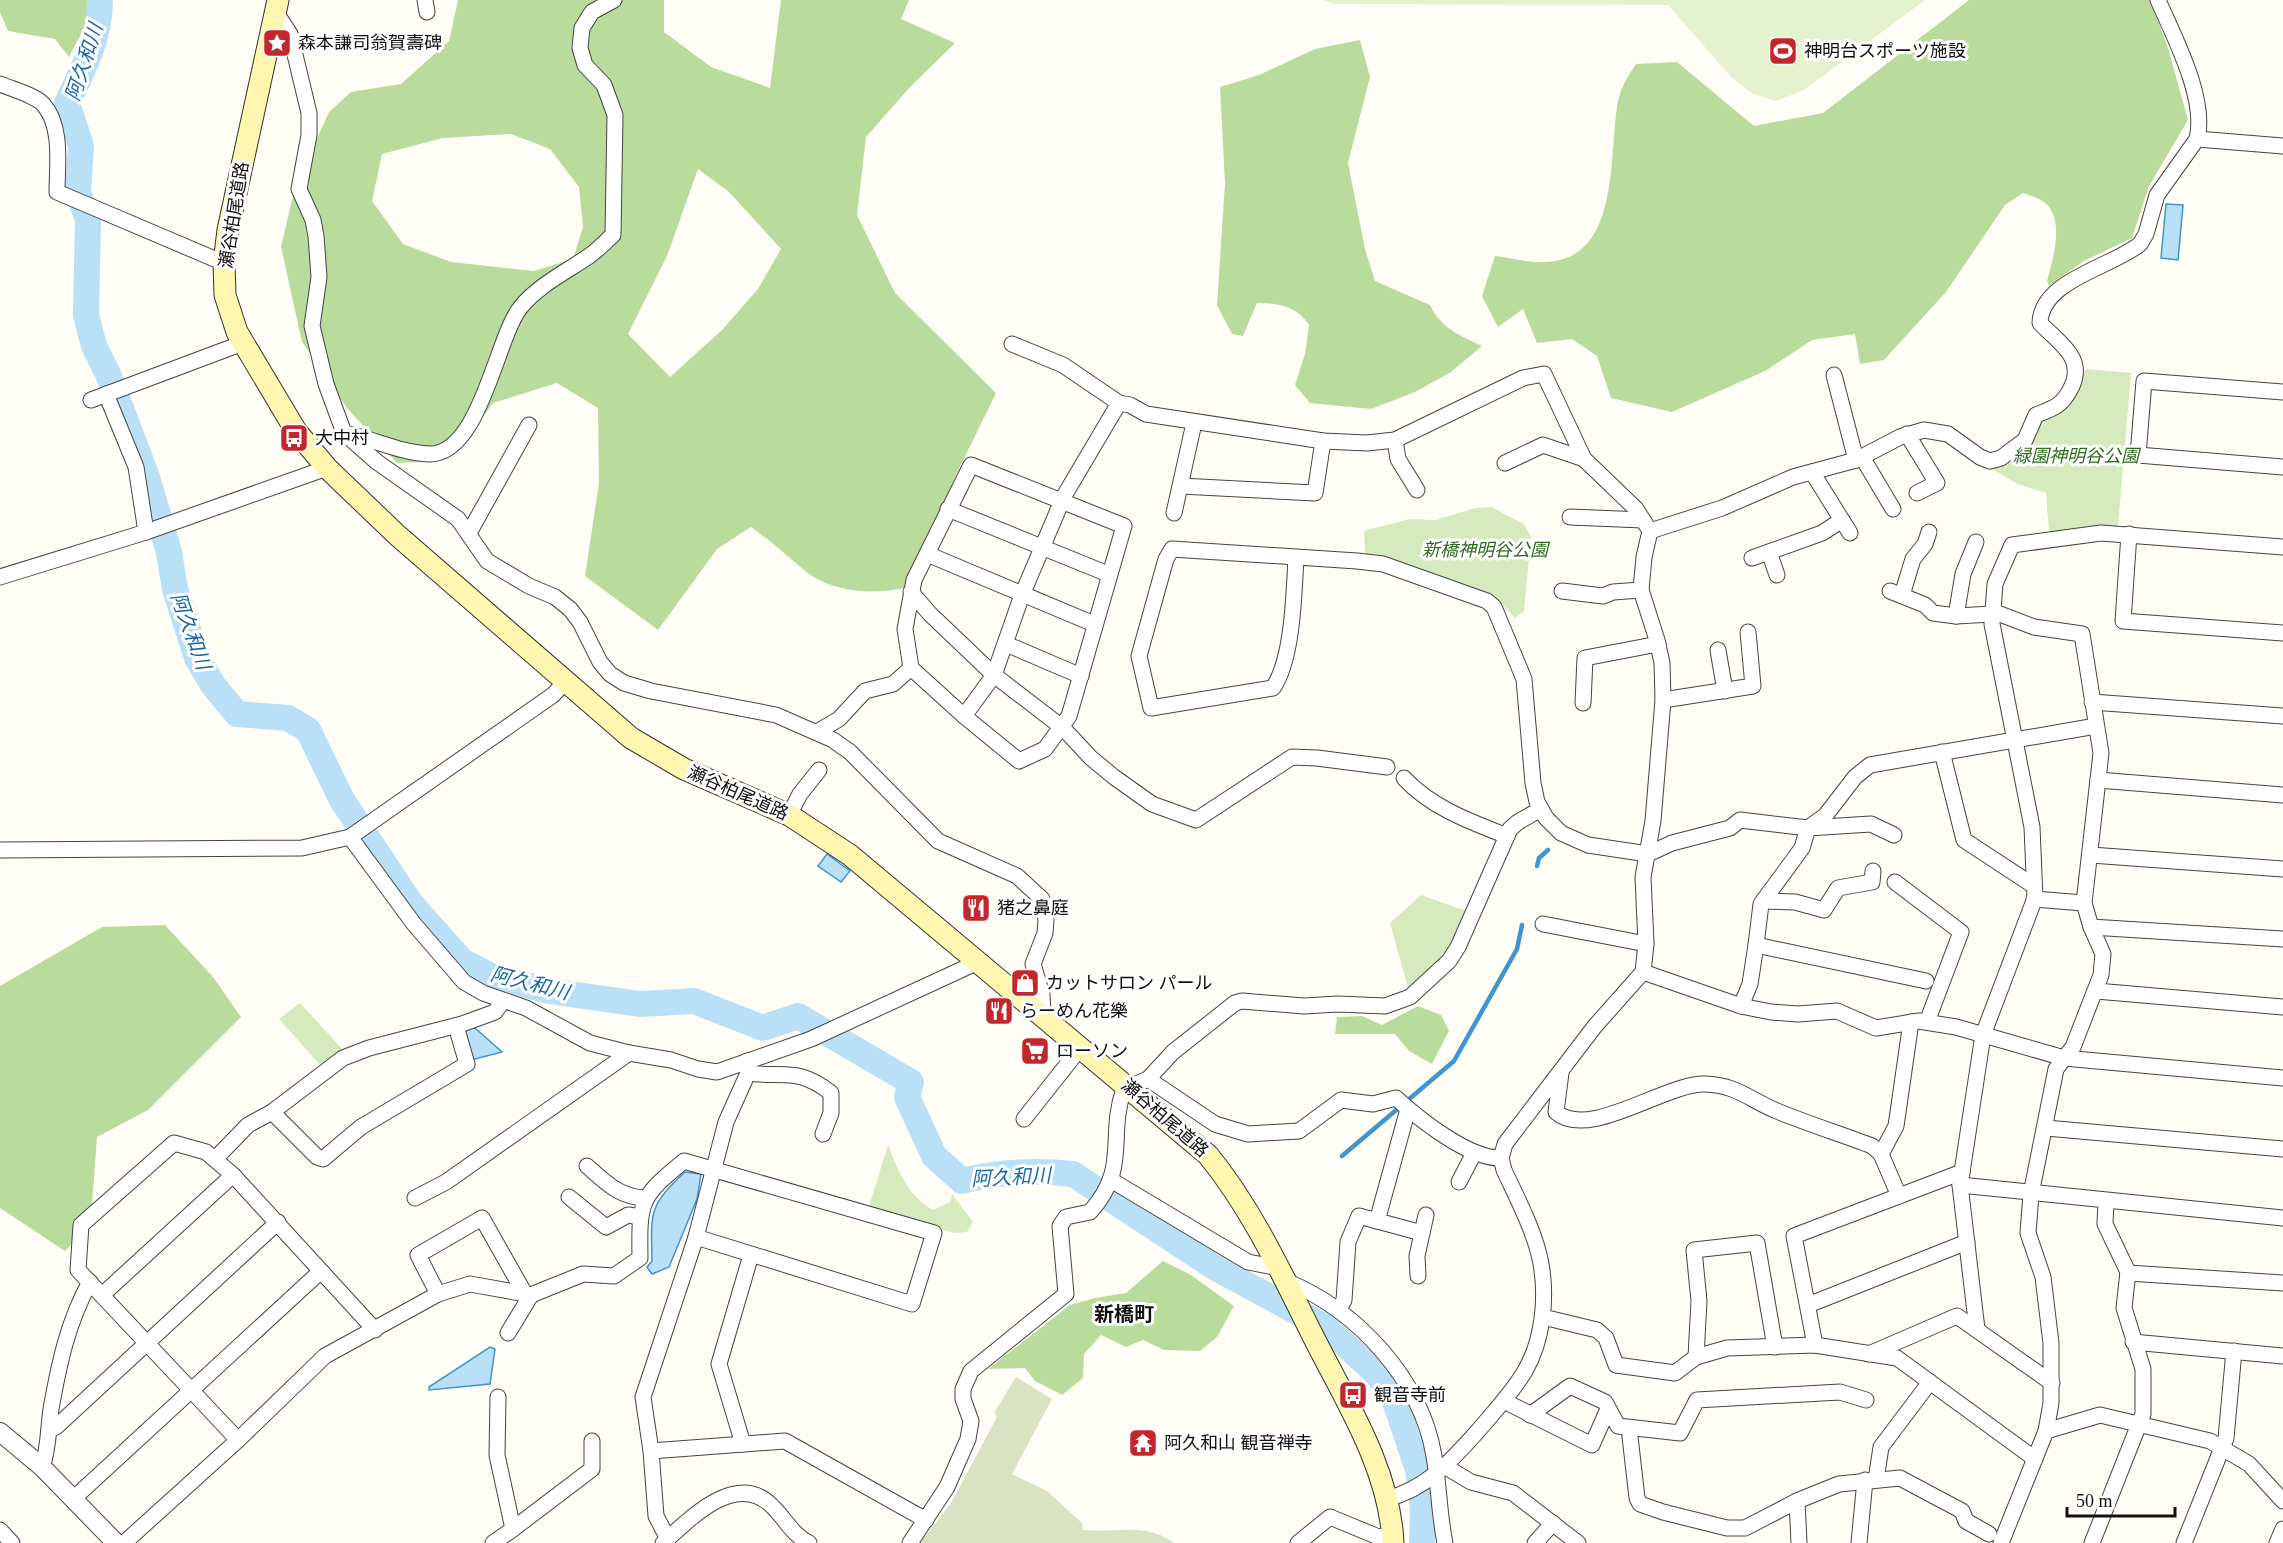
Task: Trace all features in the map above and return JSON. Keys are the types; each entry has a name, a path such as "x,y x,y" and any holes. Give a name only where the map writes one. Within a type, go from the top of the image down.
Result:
{"main road":[{"name":"瀬谷柏尾道路","path":"276,6 228,230 224,263 225,295 243,343 296,431 327,468 397,535 631,738 656,755 789,815 850,855 1081,1047 1139,1083 1208,1155 1238,1194 1285,1280 1367,1445 1397,1497 1393,1541"}],"street":[{"path":"344,433 411,452 431,454 446,449 467,429 492,377 518,310 532,295 592,254 613,235 615,115 604,85 585,65 580,48 582,27 592,12 614,0"},
{"path":"1570,517 1646,525 1722,508 1793,477 1859,459 1907,434 1924,430 1948,434 1980,457 1990,461 2008,453 2025,440 2036,415 2056,409 2065,402 2078,374 2067,352 2040,323 2043,306 2066,285 2140,244 2146,234 2157,195 2197,139 2198,109 2183,57 2163,2"},
{"path":"276,6 290,34 309,113 309,135 299,189 313,220 316,236 319,277 312,327 326,384 344,433 377,462 442,506 469,533 487,561 529,586 555,597 570,609 580,622 600,662 610,674 624,683 661,693 776,715 817,732 850,752 938,841 1017,876 1041,899 1046,920 1045,933 1033,964 1042,994 1043,1016"},
{"path":"0,84 43,103 57,141 57,192 224,263"},
{"path":"2197,139 2283,146"},
{"path":"91,400 243,343"},
{"path":"1012,344 1063,365 1119,403 1164,419 1289,434 1323,441 1395,440 1523,378 1544,374 1584,459"},
{"path":"1834,375 1859,459 1893,509"},
{"path":"2283,392 2144,381 2138,455 2283,467"},
{"path":"106,394 136,467 149,531"},
{"path":"964,716 994,675 1022,595 1062,503 1119,403"},
{"path":"1174,513 1194,423"},
{"path":"469,533 529,425"},
{"path":"1907,434 1937,483 1917,493"},
{"path":"1395,440 1398,459 1417,490"},
{"path":"1181,486 1315,493 1323,441"},
{"path":"1397,1497 1438,1473 1504,1401 1526,1370 1535,1348 1543,1317 1541,1263 1501,1158 1505,1144 1561,1070 1597,1024 1643,972 1646,944 1643,877 1648,854 1664,700 1658,644 1641,590 1646,525 1613,484 1584,459 1543,445 1506,463"},
{"path":"971,465 1062,503 1124,526 1108,574 1069,716 1063,728 1045,749 1019,761 911,668 906,629 911,592 914,580 971,465"},
{"path":"0,577 168,525 327,468"},
{"path":"1752,558 1846,526 1812,472"},
{"path":"948,509 1041,549 1108,574"},
{"path":"1629,1428 1637,1498 1640,1504 1663,1512 1745,1528 1797,1501 1839,1484 1900,1478 1962,1511 1966,1521 1997,1539 2046,1431 2052,1383 2043,1277 2028,1233 2031,1194 2056,1069 2073,1047 2096,991 2103,954 2091,927 2084,903 2101,753 2082,634 2034,627 1992,613 1956,616 1934,613 1925,605 1896,593 1913,559 1925,544 1929,532"},
{"path":"1977,1329 1961,1179 1983,1035 2034,893 2032,827 1992,613 1995,584 2012,545 2101,533 2283,547"},
{"path":"2129,534 2123,621 2283,633"},
{"path":"1956,616 1963,574 1976,542"},
{"path":"1296,557 1292,625 1279,680 1273,688 1151,708 1139,656 1166,559 1172,549 1296,557 1383,564 1487,601 1494,607 1524,679 1533,783 1546,818 1561,832 1588,845 1648,854 1672,843 1730,828 1740,820 1808,828 1870,824 1894,835"},
{"path":"1769,552 1777,575"},
{"path":"927,554 1094,624"},
{"path":"1562,591 1603,596 1613,592 1641,590"},
{"path":"911,592 930,614 994,675 1063,728 1091,758 1152,804 1196,820 1292,758 1317,758 1387,766"},
{"path":"1664,700 1753,686 1748,632"},
{"path":"1006,644 1081,676"},
{"path":"1584,703 1585,658 1658,644"},
{"path":"1718,650 1725,691"},
{"path":"817,732 839,719 865,691 893,684 911,668"},
{"path":"0,850 302,848 353,835 553,695 565,682"},
{"path":"2092,702 2283,716"},
{"path":"1741,1006 1750,984 1759,912 1763,901 1802,848 1808,828 1825,816 1863,768 2096,726"},
{"path":"1942,752 1964,840 2034,893 2084,903"},
{"path":"789,815 800,794 819,770"},
{"path":"1404,778 1419,795 1507,836"},
{"path":"2098,780 2283,795"},
{"path":"910,1543 947,1487 968,1439 971,1421 963,1399 963,1389 971,1371 1066,1294 1060,1226 1066,1217 1090,1212 1110,1181 1118,1155 1116,1110 1124,1089 1139,1083 1235,1002 1242,1000 1305,1006 1338,1004 1385,1006 1410,996 1449,961 1458,947 1507,836 1518,822 1541,809"},
{"path":"353,835 442,960 464,982 503,1001 526,1008 590,1043 717,1072 747,1067 978,962"},
{"path":"2091,855 2283,869"},
{"path":"1763,901 1795,902 1824,910 1838,888 1872,882 1874,871"},
{"path":"1894,882 1960,932 1927,1022"},
{"path":"1543,924 1646,944"},
{"path":"2091,927 2283,939"},
{"path":"1756,945 1926,981"},
{"path":"1643,972 1741,1006 1798,1014 1837,1011 1876,1028 1927,1022 2064,1058 2283,1078"},
{"path":"2096,991 2283,1007"},
{"path":"215,1159 248,1125 272,1112 343,1058 369,1048 456,1026 495,1012 503,1001"},
{"path":"1881,1154 1896,1126 1911,1023"},
{"path":"272,1112 317,1158 323,1160 362,1127 467,1064 456,1026"},
{"path":"1024,1119 1081,1047"},
{"path":"415,1198 446,1182 630,1053"},
{"path":"747,1067 794,1073 816,1081 831,1093 831,1113 823,1134"},
{"path":"747,1067 726,1122 696,1237 643,1397 651,1451 656,1516 665,1541 705,1506 720,1498 740,1493 756,1495 773,1506 797,1536 809,1543"},
{"path":"1561,1070 1556,1112 1562,1117 1584,1120 1607,1116 1681,1088 1702,1084 1721,1085 1738,1090 1774,1110 1872,1146 1881,1154 1899,1196"},
{"path":"1139,1083 1215,1124 1248,1134 1299,1131 1341,1100 1373,1104 1396,1098 1408,1109 1474,1154 1489,1159 1501,1158"},
{"path":"1377,1221 1408,1109"},
{"path":"2046,1128 2283,1149"},
{"path":"238,1440 78,1270 81,1225 174,1143 207,1152 233,1174 375,1330"},
{"path":"1459,1182 1474,1154"},
{"path":"124,1543 238,1440 325,1356 438,1294 470,1284 528,1294 583,1274 614,1276 640,1258 640,1217 645,1198 654,1185 684,1161 934,1233 912,1304 696,1237"},
{"path":"587,1166 617,1192 631,1198 645,1198"},
{"path":"102,1295 233,1174"},
{"path":"1815,1345 1794,1236 1899,1196 1961,1179 2031,1194 2283,1218"},
{"path":"1110,1181 1248,1262 1312,1292 1340,1309 1363,1329 1386,1356 1417,1405 1438,1473 1439,1518 1445,1543"},
{"path":"569,1197 606,1227 628,1215 640,1217"},
{"path":"2092,1543 2143,1414 2143,1369 2124,1308 2128,1273 2105,1224 2106,1201"},
{"path":"1418,1276 1417,1256 1426,1215"},
{"path":"1340,1309 1344,1300 1348,1242 1359,1216 1422,1233"},
{"path":"438,1294 418,1255 482,1218 528,1294"},
{"path":"49,1430 56,1428 278,1222"},
{"path":"1808,1305 1967,1242"},
{"path":"1696,1356 1699,1301 1694,1250 1757,1243 1775,1347"},
{"path":"743,1444 719,1364 751,1255"},
{"path":"73,1499 321,1270"},
{"path":"2128,1273 2283,1283"},
{"path":"42,1467 48,1451 51,1410 71,1318 90,1282"},
{"path":"508,1333 528,1294"},
{"path":"1869,1354 1957,1316 2052,1383"},
{"path":"1543,1317 1598,1330 1606,1338 1616,1365 1675,1373 1696,1356 1726,1348 1815,1345 1897,1358 2035,1459"},
{"path":"2133,1342 2283,1356"},
{"path":"2184,1543 2226,1438 2234,1351"},
{"path":"1859,1543 1870,1480 1881,1447 1930,1382"},
{"path":"1530,1414 1570,1386 1605,1402 1618,1426 1680,1433 1697,1400 1840,1392 1866,1400"},
{"path":"498,1397 497,1455 513,1529"},
{"path":"1504,1401 1592,1445 1608,1409"},
{"path":"2046,1431 2100,1415 2210,1441 2249,1464 2283,1500"},
{"path":"0,1432 42,1467 116,1543"},
{"path":"494,1543 592,1469 592,1441"},
{"path":"651,1451 785,1441 926,1520"},
{"path":"1438,1473 1513,1493 1578,1543"},
{"path":"1797,1501 1799,1543"},
{"path":"1298,1543 1330,1517 1393,1541"},
{"path":"1535,1543 1553,1523"},
{"path":"2277,1543 2283,1529"},
{"path":"0,1530 12,1543"}],"green space":[{"path":"0,0 91,0 90,17 69,57 55,39 8,31 0,12"},
{"path":"458,0 664,0 664,32 711,67 770,88 781,0 909,0 901,19 955,43 910,87 866,137 857,215 895,293 996,393 956,475 908,587 884,591 857,591 832,585 809,574 751,527 717,549 658,630 585,576 599,483 598,408 557,383 493,403 473,430 440,461 397,463 347,408 302,342 281,247 295,187 329,112 351,92 401,84 449,41","holes":["511,134 550,149 579,187 583,227 573,259 534,271 451,262 403,244 372,201 382,154 443,138","698,169 729,192 781,249 758,289 722,330 670,377 628,334 667,256"]},
{"name":"神明台スポーツ施設","path":"1323,0 1925,0 1804,90 1776,101 1753,94 1731,77 1668,5 1334,4"},
{"path":"1969,0 2150,0 2168,48 2188,120 2149,186 2132,238 2084,261 2049,286 2047,281 2056,238 2054,216 2041,200 2023,193 2005,205 1946,292 1884,360 1860,364 1855,334 1812,340 1765,371 1672,412 1611,398 1597,356 1572,339 1537,343 1523,309 1498,327 1482,296 1495,256 1539,262 1570,257 1587,243 1599,224 1607,200 1618,101 1623,86 1636,64 1677,62 1754,126 1823,113"},
{"path":"1360,40 1370,77 1348,163 1365,249 1375,281 1430,305 1445,325 1482,346 1451,372 1415,392 1371,409 1310,403 1295,385 1305,354 1309,325 1299,314 1280,305 1257,303 1243,336 1232,334 1217,305 1225,183 1220,87 1259,75 1315,49"},
{"name":"緑園神明谷公園","path":"2086,369 2131,373 2118,527 2049,532 2046,493 2017,484 1986,465 2039,420 2061,412 2069,405"},
{"name":"新橋神明谷公園","path":"1491,507 1524,524 1531,537 1524,611 1515,618 1497,599 1387,559 1365,555 1364,531 1409,519 1435,520 1476,508"},
{"path":"1421,895 1469,912 1445,955 1408,988 1390,923"},
{"path":"165,925 213,977 241,1017 148,1110 97,1137 92,1204 76,1219 73,1242 65,1251 0,1208 0,986 102,927"},
{"path":"300,1003 343,1050 321,1066 279,1019"},
{"path":"1418,1006 1441,1015 1449,1031 1432,1064 1409,1051 1395,1034 1335,1034 1337,1017 1362,1016 1382,1025"},
{"path":"888,1145 905,1182 924,1204 933,1210 950,1202 952,1194 973,1222 967,1232 954,1233 869,1206"},
{"path":"1163,1261 1191,1275 1234,1306 1217,1337 1200,1351 1164,1350 1143,1340 1126,1347 1101,1335 1084,1354 1083,1378 1062,1395 1035,1381 1025,1368 988,1369 1070,1305 1126,1293"},
{"path":"1016,1377 1052,1399 1012,1474 1047,1491 1082,1523 1083,1530 1142,1530 1174,1543 920,1543 951,1503 997,1417 994,1413"}],"water":[{"path":"2166,204 2183,205 2178,260 2161,258"},
{"path":"827,854 850,871 841,882 818,866"},
{"path":"475,1028 502,1052 471,1060 464,1035 467,1029"},
{"path":"685,1172 701,1174 697,1199 669,1267 652,1274 647,1267 652,1261 654,1211 664,1193"},
{"path":"490,1347 495,1349 490,1384 429,1390 429,1387"}],"waterway":[{"name":"阿久和川","path":"100,0 94,41 67,103 81,146 78,192 88,220 86,315 94,346 108,374 147,477 169,552 175,589 197,658 213,685 237,714 288,718 308,730 342,800 411,904 462,961 491,976 549,991 640,1004 694,1001 763,1028 798,1016 911,1082 907,1097 934,1156 962,1181 1017,1173 1073,1174 1214,1267 1327,1328 1375,1372 1389,1389 1397,1407 1418,1470 1423,1509 1422,1543"},
{"path":"1537,866 1539,858 1548,850"},
{"path":"1342,1156 1454,1061 1517,949 1522,925"}],"place":[{"name":"森本謙司翁賀壽碑","path":"277,43"},
{"name":"神明台スポーツ施設","path":"1783,51"},
{"name":"大中村","path":"294,438"},
{"name":"猪之鼻庭","path":"976,908"},
{"name":"カットサロン パール","path":"1025,983"},
{"name":"らーめん花樂","path":"999,1011"},
{"name":"ローソン","path":"1035,1051"},
{"name":"観音寺前","path":"1353,1395"},
{"name":"阿久和山 観音禅寺","path":"1143,1443"}],"district":[{"name":"新橋町","path":"1124,1314"}]}
